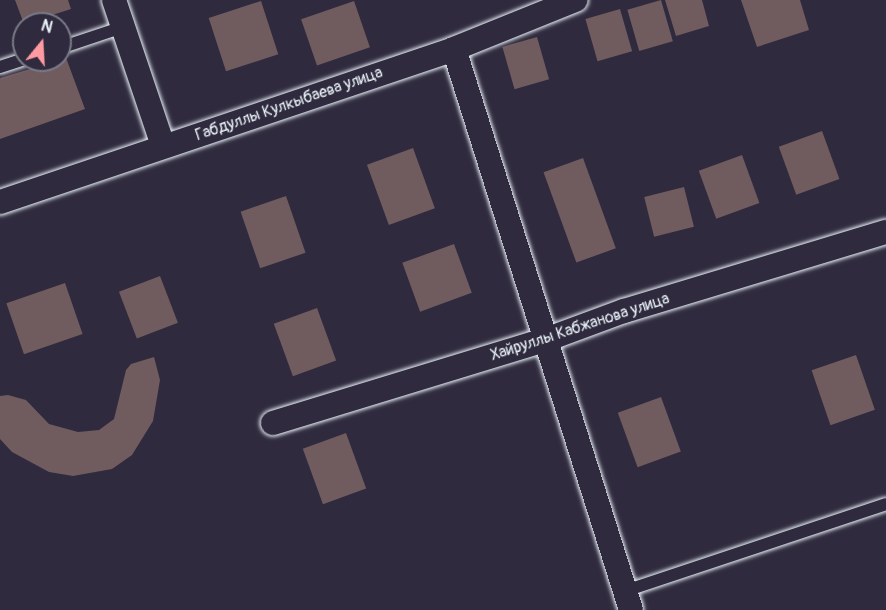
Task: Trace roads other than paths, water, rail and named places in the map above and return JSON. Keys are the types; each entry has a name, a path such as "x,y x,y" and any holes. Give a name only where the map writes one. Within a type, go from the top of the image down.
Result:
{"street":[{"path":"114,0 163,146"},
{"name":"Габдуллы Кулкыбаева улица","path":"0,202 454,49 575,0"},
{"path":"454,49 628,601"},
{"name":"Хайруллы Кабжанова улица","path":"273,423 546,340 624,310 886,232"}],"lane":[{"path":"72,44 123,27"},
{"path":"628,601 886,504"}]}
